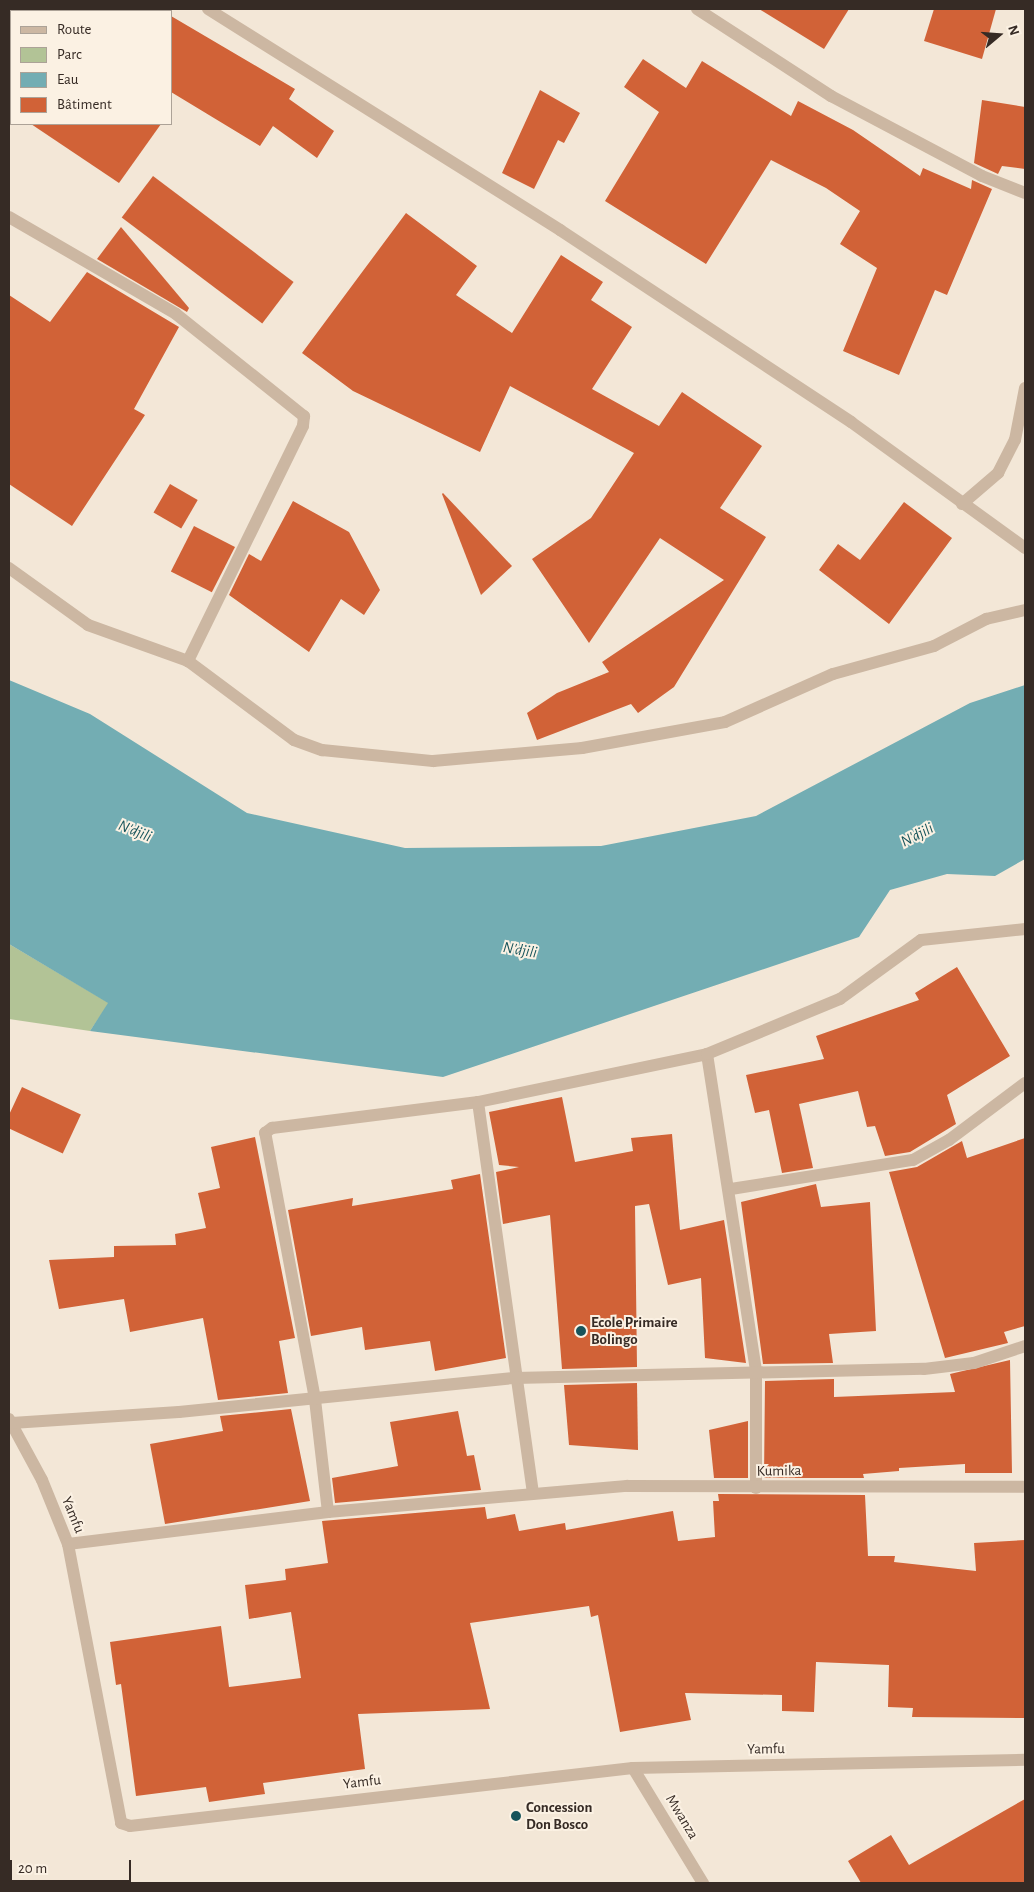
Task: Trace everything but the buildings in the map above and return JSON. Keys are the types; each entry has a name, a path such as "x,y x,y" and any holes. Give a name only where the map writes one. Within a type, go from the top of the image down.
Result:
{"street":[{"path":"208,9 560,230 851,422 1025,548"},
{"path":"697,9 831,96 982,176 1025,193"},
{"path":"9,217 176,314 304,416 303,426 188,661"},
{"path":"962,504 998,473 1015,440 1025,388"},
{"path":"9,568 88,625 188,661 262,720 294,740 322,750 432,760 493,758 725,722 833,674 934,646 986,619 1025,610"},
{"path":"328,1512 315,1399 265,1134 272,1128 478,1102 707,1054 840,999 921,940 1025,929"},
{"path":"707,1054 731,1189 756,1372 756,1488"},
{"path":"731,1189 913,1160 943,1144 1025,1083"},
{"path":"478,1102 515,1378 533,1492"},
{"path":"10,1421 315,1399 515,1378 924,1370 974,1363 1025,1346"},
{"name":"Yamfu","path":"10,1421 68,1544 121,1823 130,1826 634,1768 1025,1760"},
{"name":"Kumika","path":"68,1544 328,1512 533,1492 627,1486 756,1488 1025,1487"},
{"name":"Mwanza","path":"634,1768 703,1883"}],"green space":[{"path":"9,944 109,1003 90,1031 9,1019"}],"water":[{"name":"N'djili","path":"9,680 90,714 247,813 405,848 601,846 756,816 970,703 1025,685 1025,859 995,876 947,874 890,890 859,937 443,1077 90,1031 108,1003 9,944"}],"place":[{"name":"Ecole Primaire Bolingo","path":"581,1331"},
{"name":"Concession Don Bosco","path":"516,1816"}]}
